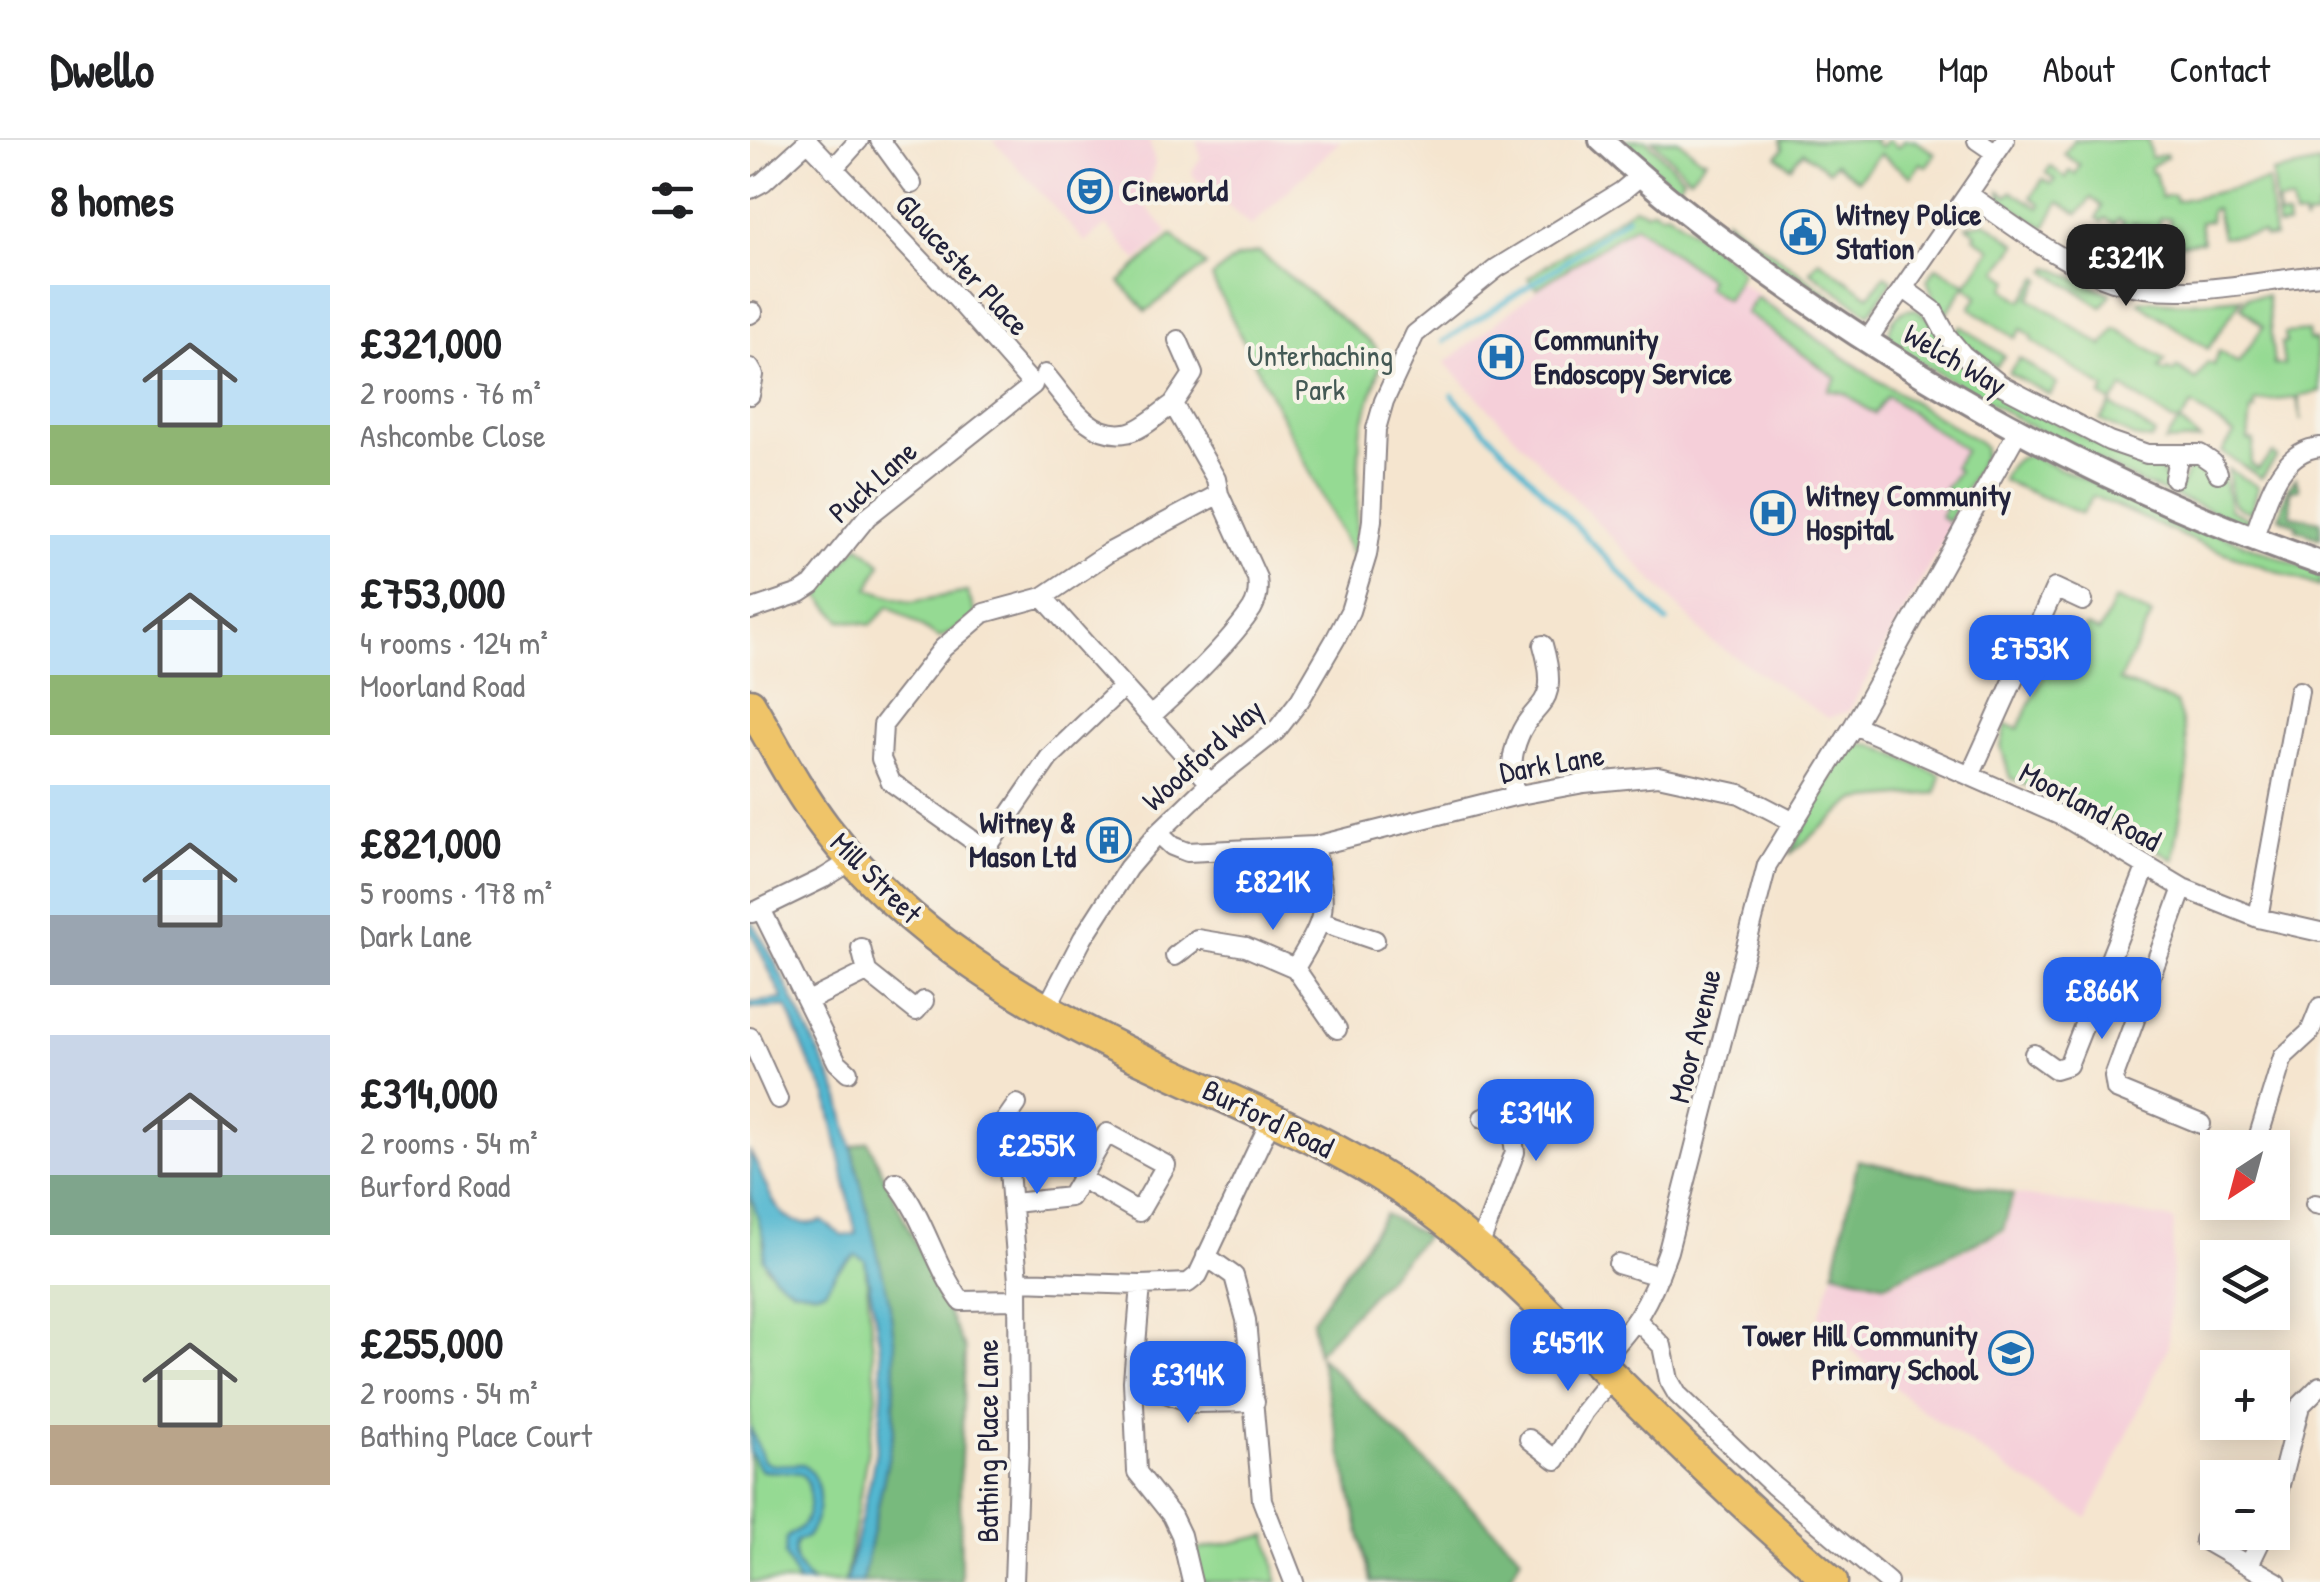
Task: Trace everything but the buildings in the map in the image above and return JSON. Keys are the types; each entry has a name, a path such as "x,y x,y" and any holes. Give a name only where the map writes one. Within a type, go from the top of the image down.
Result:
{"main road":[{"name":"Mill Street","path":"750,704 824,825 853,860 940,940 1005,986 1046,1009"},
{"name":"Burford Road","path":"1046,1009 1152,1064 1272,1118 1360,1164 1417,1200 1480,1247 1749,1511 1832,1582"}],"street":[{"name":"Gloucester Place","path":"750,190 764,182 807,140 1039,380 1099,431 1128,434 1173,404"},
{"path":"833,169 859,140"},
{"path":"880,140 912,184"},
{"name":"Welch Way","path":"1601,140 1640,176 1866,342 2018,431 2122,484 2320,563"},
{"path":"1866,342 2000,146 1977,140"},
{"name":"Woodford Way","path":"1046,1009 1108,897 1158,833 1210,783 1276,731 1320,669 1350,611 1363,569 1372,520 1376,429 1384,401 1415,334 1497,268 1640,176"},
{"path":"1968,194 2064,257 2123,284 2189,289 2320,275"},
{"name":"Welch Way","path":"1903,288 1933,310 1953,344 2001,386 2122,446 2147,454 2205,456 2218,473"},
{"path":"1152,716 1186,684 1252,608 1259,592 1257,578 1216,479 1173,404 1192,374 1178,340"},
{"path":"750,368 754,375 750,395"},
{"name":"Puck Lane","path":"750,610 800,594 812,585 867,518 1039,380"},
{"path":"1854,726 2018,431"},
{"path":"2253,539 2281,473 2298,453 2320,447"},
{"path":"2174,478 2179,454"},
{"path":"1122,687 1049,758 991,842 978,844 891,782 881,759 883,724 943,648 984,612 1043,597 1108,554 1220,494"},
{"name":"Moorland Road","path":"1970,776 2056,588 2083,601"},
{"path":"1043,597 1210,783"},
{"path":"1514,796 1514,750 1522,730 1544,702 1551,683 1543,644"},
{"path":"2258,918 2299,691"},
{"name":"Moorland Road","path":"1854,726 2066,818 2183,888 2258,918 2320,932"},
{"name":"Moor Avenue","path":"1529,1439 1556,1460 1638,1321 1659,1276 1767,865 1854,726"},
{"name":"Dark Lane","path":"1158,833 1172,846 1187,852 1315,846 1514,796 1584,783 1658,776 1740,794 1794,822"},
{"path":"1295,968 1322,922 1325,905 1315,846"},
{"path":"848,1072 837,1062 808,1001 755,912 853,860"},
{"path":"2034,1054 2055,1069 2068,1065 2146,868"},
{"name":"Moorland Road","path":"2183,888 2114,1077 2116,1089 2201,1124"},
{"path":"1322,922 1375,940"},
{"path":"1175,956 1198,940 1246,947 1295,968 1336,1028"},
{"path":"860,948 868,972 916,1011 924,1000"},
{"path":"808,1001 868,972"},
{"path":"2261,1130 2284,1057 2310,1032 2320,1008"},
{"path":"750,1037 778,1099"},
{"name":"Bathing Place Lane","path":"1014,1582 1018,1281 1006,1121 1016,1104"},
{"path":"1018,1281 1188,1283 1198,1276 1272,1118"},
{"path":"1480,1247 1500,1198 1516,1141 1511,1126 1483,1118"},
{"path":"1014,1203 1070,1196 1080,1178 1107,1134 1166,1164 1139,1212 1080,1178"},
{"path":"896,1182 910,1199 944,1278 961,1302 1015,1300"},
{"path":"1206,1256 1234,1276 1246,1320 1262,1500 1294,1582"},
{"path":"1618,1264 1659,1276"},
{"path":"1141,1285 1133,1381 1137,1472 1176,1526 1192,1582"},
{"path":"1638,1321 1662,1346 1676,1394 1784,1496 1888,1582"},
{"path":"1133,1381 1192,1403 1256,1402"},
{"path":"2286,1460 2300,1406 2320,1386"},
{"path":"2222,1550 2277,1582"},
{"path":"2249,1565 2256,1550"}],"shaded area":[{"name":"Cineworld","path":"993,140 1149,140 1155,163 1149,186 1139,197 1168,232 1138,261 1106,225 1085,242"},
{"path":"1196,140 1340,141 1251,226 1194,177 1192,171 1201,158"},
{"name":"Witney Community Hospital","path":"1643,215 1990,456 1849,711 1828,718 1711,641 1445,363 1555,276"},
{"name":"Tower Hill Community Primary School","path":"2015,1194 2174,1220 2168,1347 2088,1518 2013,1473 1919,1408 1861,1359 1819,1316 1834,1272 1886,1286 2005,1232"}],"green space":[{"path":"1627,140 1646,140 1684,178 1677,188 1623,145"},
{"path":"1652,140 1678,140 1706,159 1690,178"},
{"path":"1781,140 1876,140 1874,143 1880,147 1888,140 1898,147 1904,140 1915,140 1935,154 1926,167 1921,163 1911,177 1880,154 1858,180 1835,163 1829,171 1803,152 1790,167 1777,156 1783,149"},
{"path":"2074,140 2148,140 2151,158 2166,154 2167,157 2150,167 2161,197 2174,195 2176,201 2268,181 2274,237 2265,237 2263,233 2222,237 2216,209 2211,210 2210,221 2200,222 2203,241 2180,244 2178,230 2170,230 2170,218 2160,218 2155,239 2146,238 2148,226 2132,223 2128,236 2117,233 2123,222 2118,219 2114,224 2097,218 2102,206 2091,198 2078,214 2059,202 2045,228 2000,199 2000,191 2007,196 2012,191 2039,208 2041,204 2031,197 2043,179 2052,184 2055,180 2046,173 2050,166 2066,178 2070,171 2075,174 2080,165 2064,154"},
{"path":"2320,163 2320,208 2316,209 2316,217 2306,218 2305,224 2303,216 2294,217 2291,202 2277,203 2279,217 2287,217 2288,226 2278,227 2272,173"},
{"path":"1634,207 1646,212 1667,212 1736,264 1742,272 1726,300 1706,287 1709,279 1635,225 1537,288 1528,278"},
{"path":"1726,219 1867,322 1856,323 1727,230"},
{"path":"1986,222 2017,244 1998,271 2010,280 2005,289 2022,301 2039,277 2042,279 2030,298 2103,346 2115,329 2121,331 2165,360 2159,368 2165,372 2173,372 2177,367 2196,380 2208,362 2214,365 2219,351 2238,363 2263,327 2241,307 2247,297 2267,295 2274,365 2284,365 2281,343 2286,343 2285,333 2308,331 2309,340 2316,340 2320,391 2299,396 2301,421 2297,398 2254,402 2255,410 2251,410 2251,464 2258,469 2273,453 2277,457 2261,478 2222,452 2234,434 2192,405 2180,422 2200,440 2165,442 2179,422 2123,388 2112,403 2101,396 2105,389 2031,340 2033,337 2022,329 2015,338 1970,308 1978,296 1965,286 1946,314 1927,280 1936,267 1967,284 1991,249 1974,237 1976,233 1967,226"},
{"path":"1172,235 1206,266 1146,311 1120,282"},
{"name":"Unterhaching Park","path":"1259,252 1375,346 1381,364 1360,433 1355,561 1211,277 1236,258"},
{"path":"1819,260 1869,296 1885,275 1893,280 1869,314 1810,271"},
{"path":"2050,267 2111,294 2102,307 2047,271"},
{"path":"1756,297 1984,447 1984,456 1948,522 1941,517 1946,507 1936,500 1958,471 1954,467 1965,450 1887,396 1874,414 1844,393 1828,390 1836,378 1746,313"},
{"path":"2242,298 2208,349 2139,303 2140,300 2181,303"},
{"path":"1915,309 1930,319 1984,382 2010,400 2160,469 2166,481 2181,485 2188,468 2201,464 2224,476 2230,509 2251,520 2242,523 2141,483 2024,423 1895,348 1890,334 1892,322 1901,313"},
{"path":"1961,326 2004,356 1996,367 1959,338 1956,332"},
{"path":"2019,358 2057,384 2050,395 2009,373"},
{"path":"2111,405 2155,434 2151,440 2133,437 2100,420"},
{"path":"2029,455 2143,505 2320,573 2320,587 2203,545 2093,496 2082,514 2002,480 2012,463"},
{"path":"2228,469 2258,487 2251,512 2233,501"},
{"path":"2296,478 2299,489 2290,490 2291,515 2320,521 2320,538 2279,517 2288,488"},
{"path":"859,545 881,563 869,589 911,602 967,592 978,619 939,638 889,606 871,625 841,620 816,592"},
{"path":"2115,599 2152,615 2119,681 2176,703 2183,726 2188,765 2174,860 2092,809 2083,811 2010,778 2001,746 2006,724 2018,729 2055,651 2068,656 2086,626 2099,632"},
{"path":"1860,744 1873,745 1941,775 1936,793 1855,800 1789,855 1842,755"},
{"path":"868,1141 965,1350 961,1582 862,1582 894,1430 895,1347 852,1147"},
{"path":"1858,1160 2013,1194 2003,1230 1885,1284 1834,1271"},
{"path":"750,1192 762,1228 766,1267 793,1289 816,1292 855,1254 865,1260 877,1396 845,1582 750,1582"},
{"path":"1385,1214 1425,1236 1317,1353 1312,1320"},
{"path":"1319,1356 1521,1556 1508,1582 1371,1582"},
{"path":"1268,1535 1278,1582 1200,1582 1193,1551"}],"water":[{"path":"750,918 839,1094 889,1300 895,1347 894,1430 862,1582 846,1582 880,1422 882,1365 877,1330 865,1260 855,1255 837,1271 825,1290 816,1292 793,1289 774,1276 763,1259 765,1243 750,1192 750,1152 782,1213 806,1223 822,1221 843,1236 856,1234 827,1095 787,1007 750,1009 750,1003 783,999 750,930"},
{"path":"750,1427 764,1461 772,1465 802,1464 815,1479 819,1499 816,1519 807,1537 796,1541 794,1553 799,1568 811,1582 798,1582 785,1555 786,1538 802,1527 807,1517 808,1483 798,1473 760,1470 750,1452"}],"waterway":[{"path":"1444,341 1627,217"},
{"path":"1452,395 1667,622"}],"place":[{"name":"Cineworld","path":"1090,191"},
{"name":"Witney Police Station","path":"1803,232"},
{"name":"Community Endoscopy Service","path":"1501,357"},
{"name":"Witney Community Hospital","path":"1773,513"},
{"name":"Witney & Mason Ltd","path":"1109,840"},
{"name":"Tower Hill Community Primary School","path":"2011,1353"}]}
